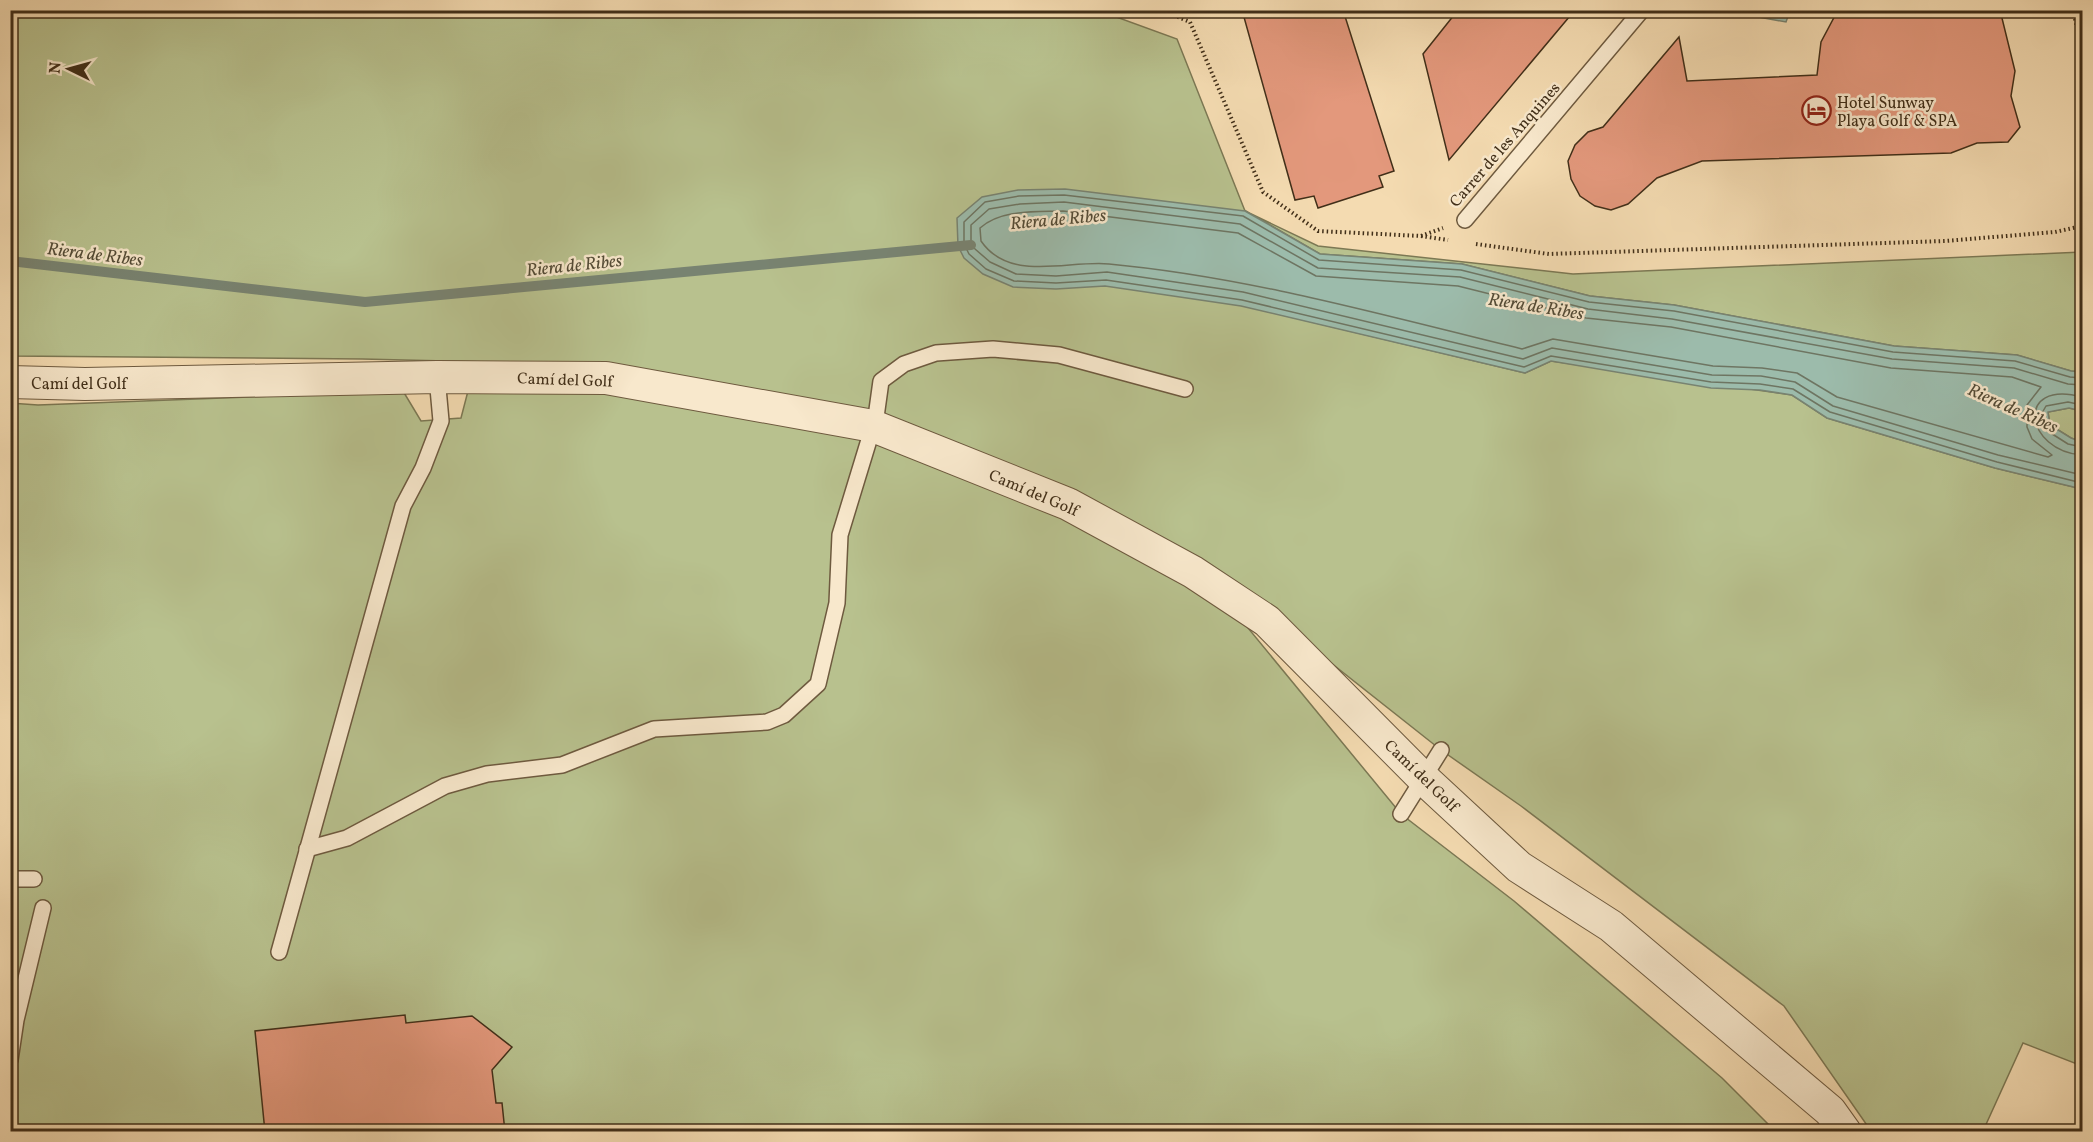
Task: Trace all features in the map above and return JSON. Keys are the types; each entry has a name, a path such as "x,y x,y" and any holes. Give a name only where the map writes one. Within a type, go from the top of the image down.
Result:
{"street":[{"name":"Camí del Golf","path":"10,382 85,384 437,377 606,378 873,426 1068,504 1193,572 1267,621 1424,779 1519,867 1611,926 1830,1111 1845,1131"}],"lane":[{"name":"Carrer de les Anquines","path":"1465,220 1642,10"},
{"path":"307,849 347,838 445,786 487,774 562,765 654,729 767,722 784,716 818,684 837,603 840,535 873,426 881,381 904,364 936,353 993,349 1059,355 1185,389"},
{"path":"279,952 403,506 423,468 441,421 437,377"},
{"path":"1401,814 1441,750"},
{"path":"10,879 34,879"},
{"path":"10,1060 16,1020 43,909"}],"path":[{"name":"Carrer de les Anquines","path":"1161,10 1190,22 1263,192 1318,231 1421,236 1465,220"},
{"path":"2073,10 2082,50"},
{"path":"1467,243 1561,254 1945,241 2055,232 2082,226"},
{"path":"1421,236 1456,241"}],"green space":[{"path":"11,11 1100,11 1177,39 1246,211 1241,305 1525,373 1551,361 1792,395 1827,418 1995,468 2082,489 2082,1066 2023,1043 1983,1131 1871,1131 1784,1006 1521,806 1441,750 1240,591 970,453 608,365 362,359 11,356"},
{"path":"1251,214 1318,246 1573,274 2082,252 2082,372 2071,371 2017,355 1894,346 1674,305 1590,296 1462,264 1320,254"},
{"path":"403,391 421,421 461,418 468,391 622,393 869,440 1040,501 1225,600 1401,814 1514,901 1722,1078 1775,1131 11,1131 10,403 38,405"},
{"path":"2069,408 2082,411 2082,442 2050,425 2048,412"}],"water":[{"path":"1748,10 1790,11 1786,22 1747,15"},
{"path":"1065,189 1245,211 1320,254 1462,264 1590,296 1674,305 1894,346 2017,355 2071,371 2082,372 2082,411 2069,408 2048,412 2050,425 2082,442 2082,489 1995,468 1827,418 1792,395 1760,390 1711,388 1551,361 1525,373 1241,306 1105,286 1056,289 1013,287 983,274 964,258 958,246 957,218 982,197 1018,190"}],"building":[{"path":"1242,10 1343,10 1394,171 1379,176 1383,187 1318,208 1314,196 1295,200"},
{"path":"1458,10 1575,10 1449,160 1423,54"},
{"name":"Hotel Sunway Playa Golf & SPA","path":"1838,10 2000,10 2015,71 2011,96 2020,127 2008,142 1977,143 1951,153 1702,161 1657,178 1628,204 1611,210 1595,206 1580,196 1571,179 1568,161 1575,145 1588,132 1603,127 1679,37 1687,81 1817,75 1821,42"},
{"path":"405,1015 406,1023 472,1016 512,1047 492,1070 496,1103 502,1103 505,1132 265,1132 255,1031"}],"waterway":[{"name":"Riera de Ribes","path":"10,261 365,302 971,245"}],"place":[{"name":"Hotel Sunway Playa Golf & SPA","path":"1816,111"}]}
